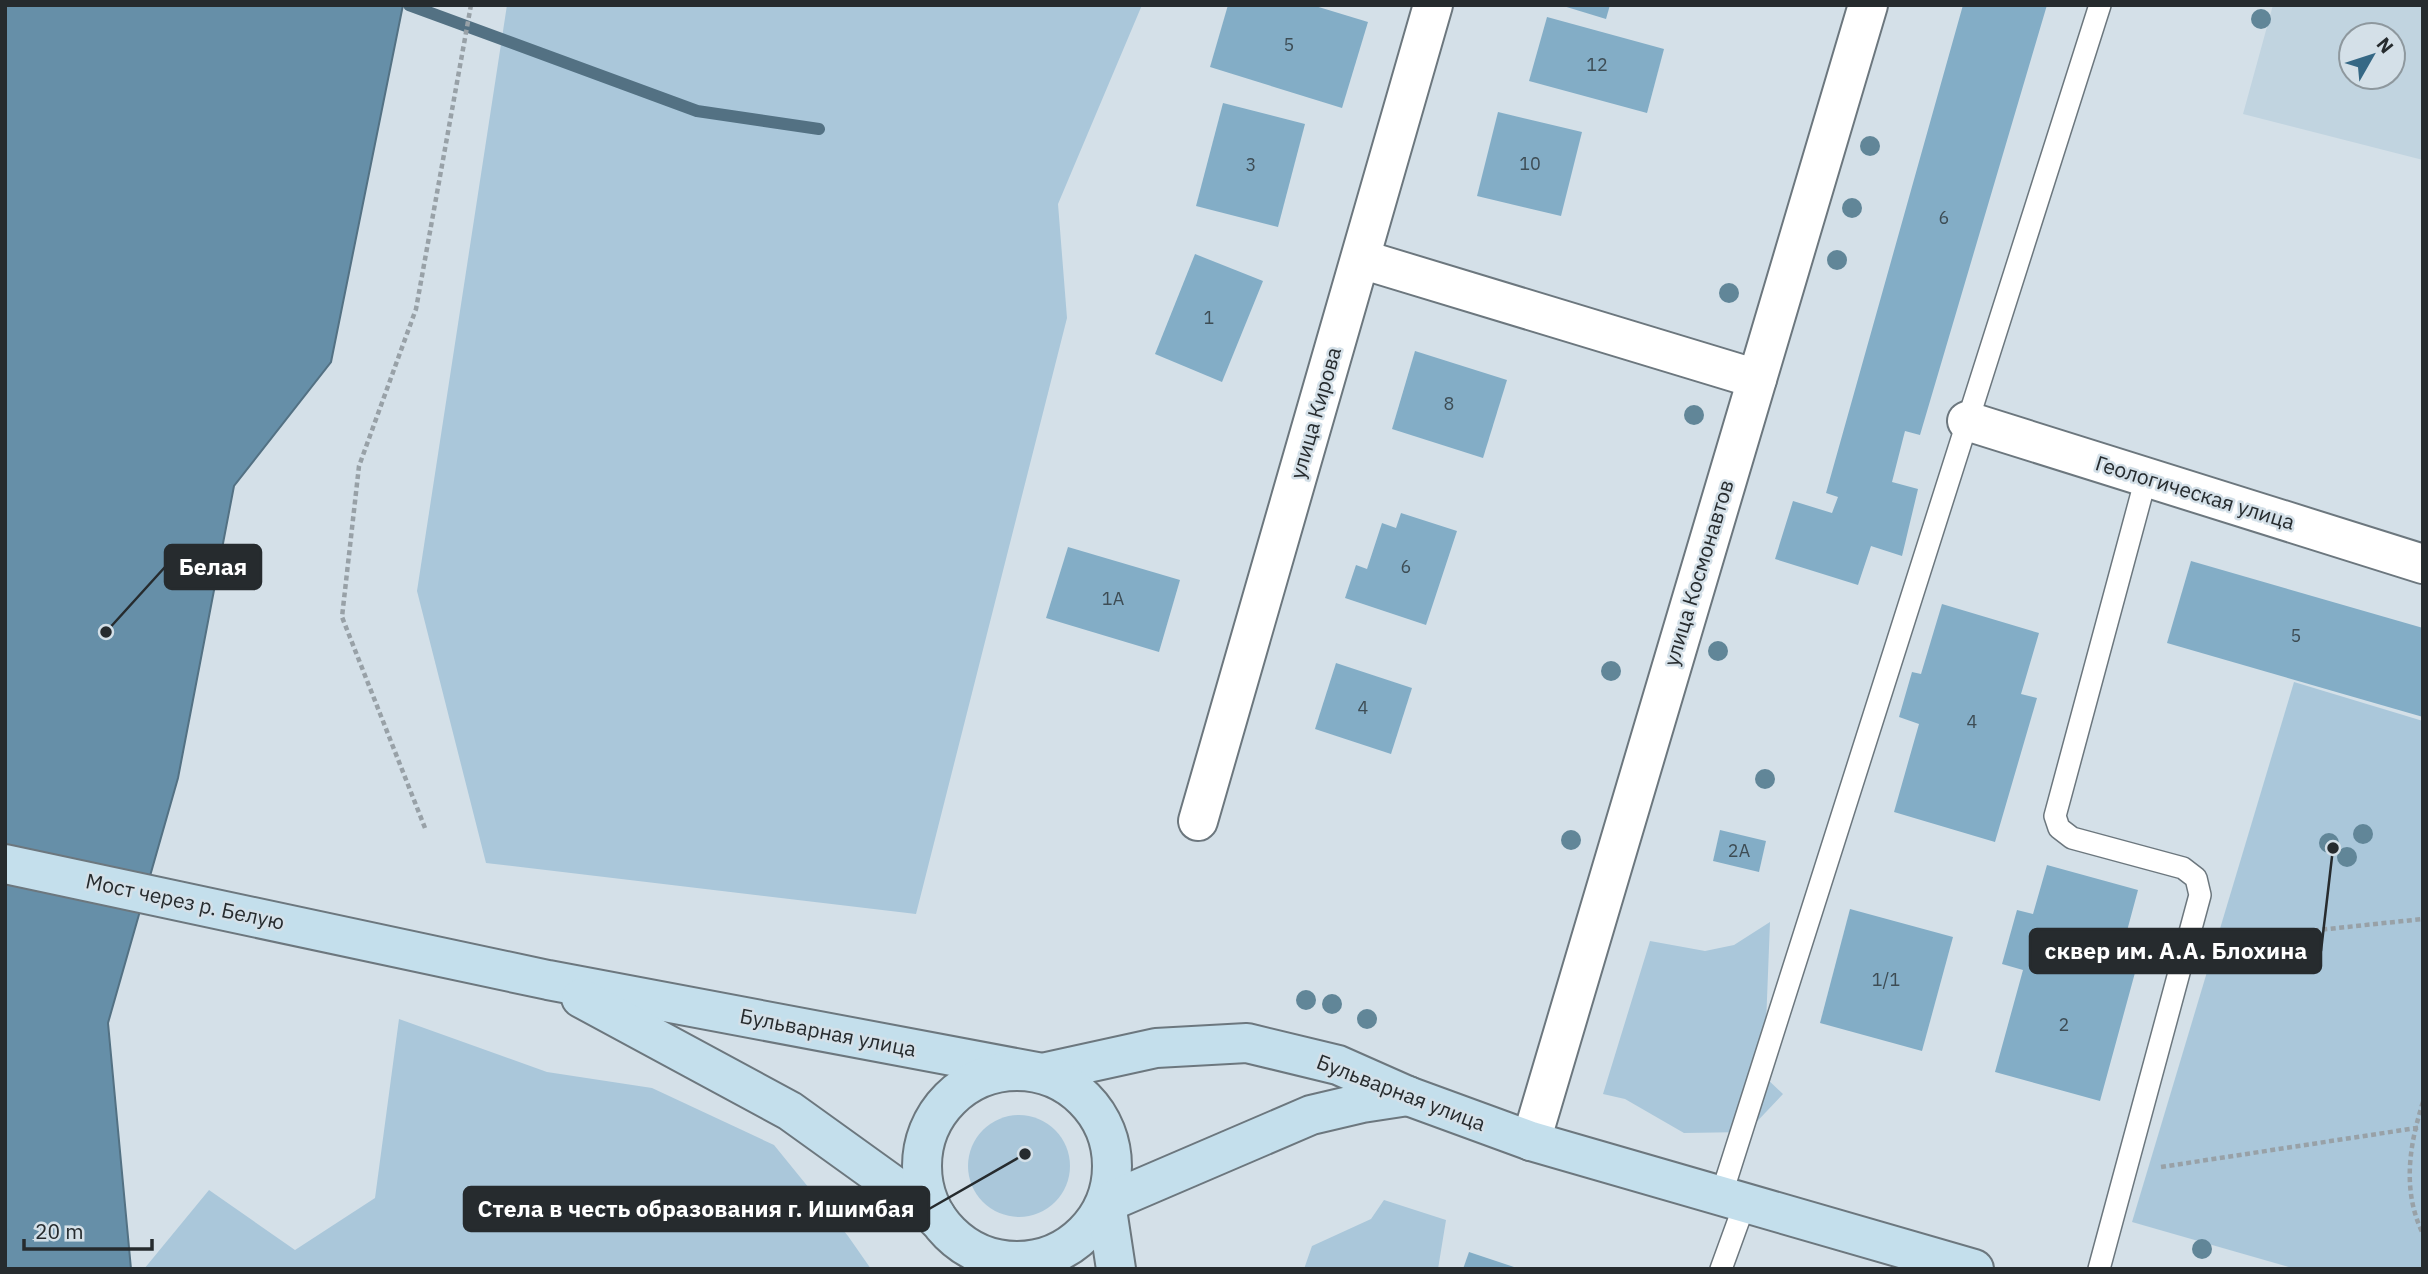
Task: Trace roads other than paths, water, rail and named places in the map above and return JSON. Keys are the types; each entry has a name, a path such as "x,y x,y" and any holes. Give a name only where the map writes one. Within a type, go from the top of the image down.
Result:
{"main road":[{"name":"Мост через р. Белую","path":"5,864 364,940"},
{"name":"Бульварная улица","path":"364,940 548,980 1042,1073 1156,1048 1247,1043 1338,1065 1408,1096 1531,1141 1974,1269"},
{"path":"548,980 790,1111 936,1216 956,1239 981,1254 1010,1261 1040,1259 1068,1248 1090,1228 1106,1203 1113,1171 1110,1138 1095,1109 1071,1086 1042,1073 1009,1070 978,1078 951,1096 932,1123 922,1154 924,1186 936,1216 962,1269"},
{"path":"1106,1203 1311,1115 1408,1096"},
{"path":"1106,1203 1116,1269"}],"street":[{"name":"улица Кирова","path":"1198,821 1433,5"},
{"name":"улица Космонавтов","path":"1531,1141 1868,5"},
{"path":"1361,259 1757,379"},
{"name":"Геологическая улица","path":"1967,421 2423,564"}],"lane":[{"path":"1721,1269 1733,1199 1967,421 2100,5"},
{"path":"2099,1269 2200,895 2196,878 2183,868 2072,838 2059,828 2055,816 2146,478"}],"waterway":[{"path":"409,5 697,111 819,129"}],"place":[{"name":"Белая","path":"106,632"},
{"name":"сквер им. А.А. Блохина","path":"2333,848"},
{"name":"Стела в честь образования г. Ишимбая","path":"1025,1154"}]}
